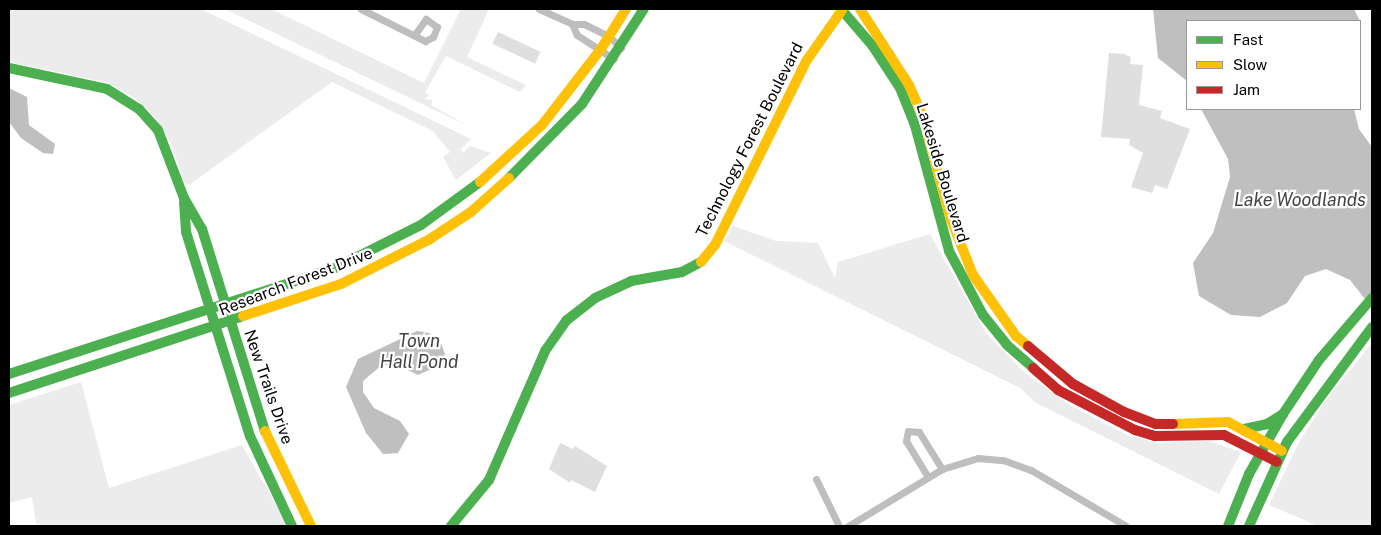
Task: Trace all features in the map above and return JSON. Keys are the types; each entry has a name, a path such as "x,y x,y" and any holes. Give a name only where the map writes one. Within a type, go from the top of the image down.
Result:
{"street":[{"path":"361,9 374,12 416,34"},
{"path":"539,9 572,24 584,24 609,36 621,48"},
{"name":"Research Forest Drive","path":"9,374 210,312 382,247 461,199 542,125 600,49 626,9"},
{"name":"Research Forest Drive","path":"9,394 231,323 341,284 390,262 471,212 540,151 614,59 644,9"},
{"name":"Lakeside Boulevard","path":"842,9 904,86 938,220 963,281 983,315 1007,345 1058,390 1117,422 1154,436 1224,436 1277,462"},
{"name":"Technology Forest Boulevard","path":"451,526 489,480 545,351 567,320 595,298 631,281 682,272 702,260 715,245 807,60 842,9"},
{"name":"Lakeside Boulevard","path":"860,9 904,86 934,148 950,217 973,275 996,313 1033,354 1066,379 1124,412 1156,424 1228,422 1282,451"},
{"path":"572,24 577,35 614,59"},
{"name":"New Trails Drive","path":"9,68 101,87 131,102 150,118 163,138 184,198 202,229 231,323 276,456 311,526"},
{"name":"New Trails Drive","path":"184,198 186,232 210,312 262,468 292,526"},
{"path":"938,220 950,217"},
{"path":"1228,526 1260,453 1283,414 1319,360 1358,312 1372,298"},
{"path":"1249,526 1282,451 1336,372 1372,327"},
{"path":"1058,390 1066,379"},
{"path":"1117,422 1124,412"},
{"path":"1244,429 1267,424 1283,414"},
{"path":"928,477 906,441 908,431 919,432 942,469"},
{"path":"262,468 276,456"},
{"path":"848,526 942,469 978,458 1017,464 1126,526"},
{"path":"262,468 281,468"},
{"path":"816,478 840,526"}],"shaded area":[{"path":"9,9 201,9 471,139 461,149 463,153 470,146 491,153 456,180 443,157 450,152 433,131 332,82 189,185 184,182 171,143 153,115 135,98 109,83 9,62"},
{"path":"225,9 271,9 424,83 461,9 489,9 467,57 526,85 520,92 446,56 425,92 429,96 424,99 433,100 431,105 470,127"},
{"path":"733,226 776,241 818,243 835,278 838,262 930,234 986,333 1024,372 1068,404 1127,435 1157,443 1209,441 1241,452 1219,494 1036,403 1020,388 724,241"},
{"path":"1372,343 1372,526 1318,526 1269,505 1298,444 1326,400"},
{"path":"81,382 109,488 242,445 288,526 46,526 36,523 32,497 9,503 9,405"}],"water":[{"path":"1153,9 1354,9 1360,20 1186,20 1186,80 1158,58"},
{"path":"9,88 27,97 29,125 55,144 53,154 43,153 21,138 9,122"},
{"name":"Lake Woodlands","path":"1202,110 1354,110 1359,129 1372,147 1372,308 1350,280 1326,269 1305,276 1287,303 1260,317 1231,315 1199,296 1193,263 1213,233 1230,177 1228,159"},
{"name":"Town Hall Pond","path":"417,331 429,333 441,343 445,354 440,365 418,375 397,365 382,365 363,381 363,392 374,408 400,421 409,434 398,453 383,454 366,433 346,387 358,359"}],"building":[{"path":"498,32 541,52 535,64 493,44"},
{"path":"1109,53 1124,54 1131,57 1130,64 1143,65 1139,105 1162,111 1160,118 1190,129 1167,189 1155,185 1152,193 1131,187 1143,153 1129,145 1130,139 1101,137"},
{"path":"560,443 573,449 575,446 607,466 595,492 571,480 570,483 549,469"}],"traffic: fast":[{"path":"509,178 582,104 644,9"},
{"path":"841,9 872,45 900,88 914,122 949,251 983,315 1007,345 1033,368"},
{"path":"9,68 107,89 139,109 158,130 184,198 202,229 265,431"},
{"path":"9,374 335,268 421,225 480,182"},
{"path":"184,202 186,232 250,436 292,526"},
{"path":"451,526 489,480 545,351 567,320 595,298 631,281 682,272 701,262"},
{"path":"1228,526 1249,474 1283,414 1319,360 1372,298"},
{"path":"9,393 243,316"},
{"path":"1249,526 1287,442 1372,327"},
{"path":"1244,429 1267,424 1283,414"}],"traffic: slow":[{"path":"480,182 542,125 601,49 626,9"},
{"path":"860,9 909,85 923,116 950,217 973,275 1016,336 1028,346"},
{"path":"701,262 715,245 807,60 842,10"},
{"path":"243,316 341,284 430,239 471,212 509,178"},
{"path":"1173,424 1228,422 1282,451"},
{"path":"265,431 311,526"}],"traffic: jam":[{"path":"1028,346 1073,384 1124,412 1156,424 1173,424"},
{"path":"1033,368 1058,390 1135,430 1155,436 1224,435 1277,462"}]}
